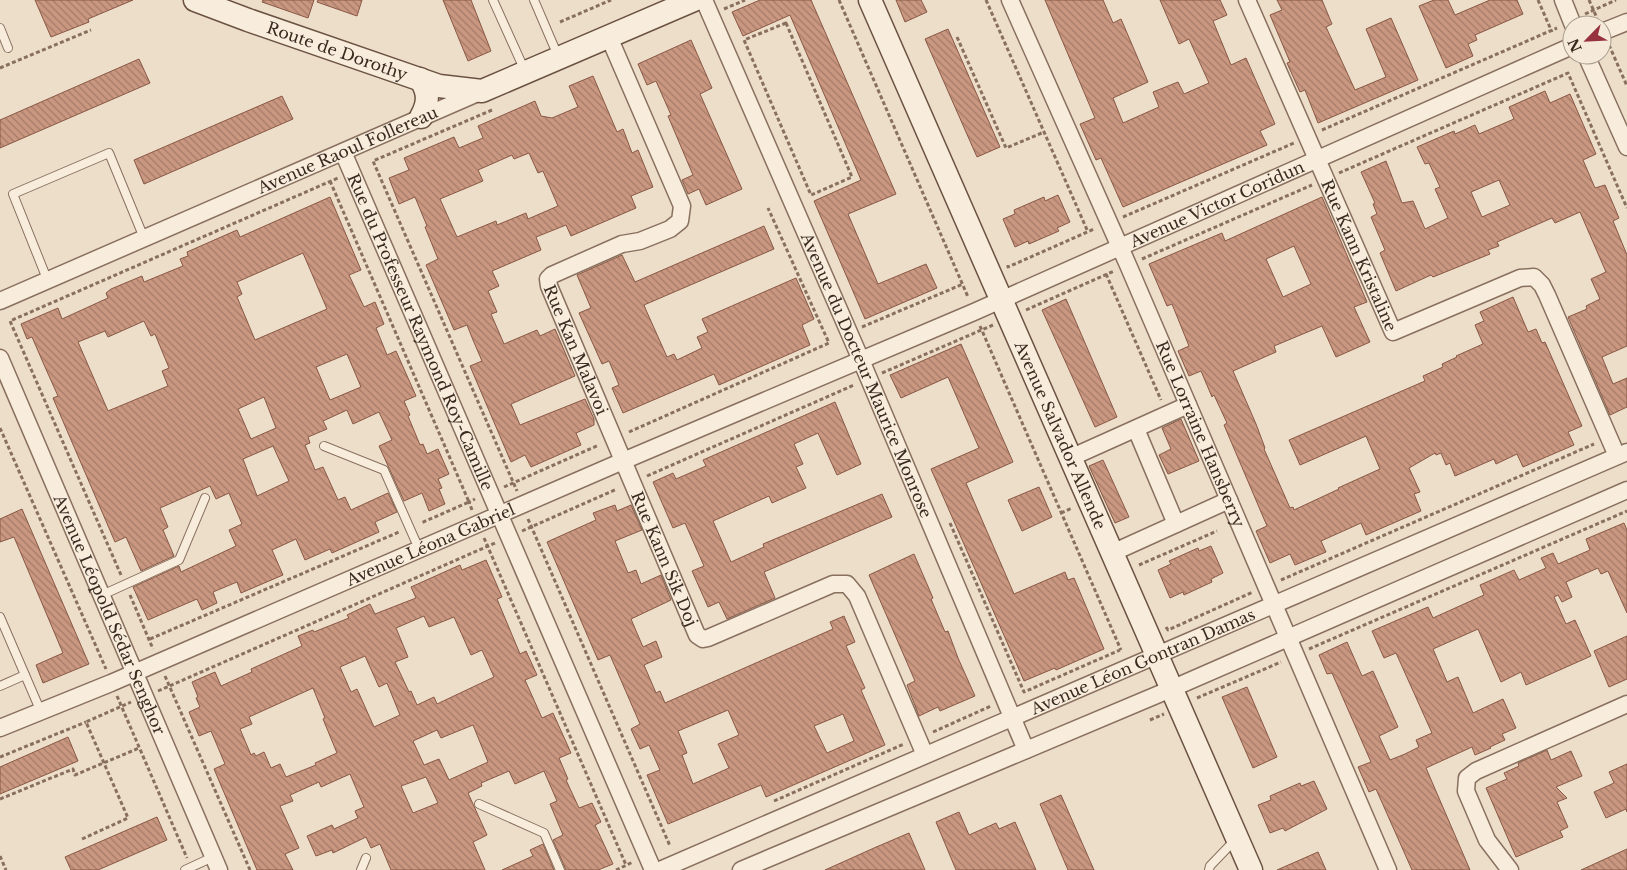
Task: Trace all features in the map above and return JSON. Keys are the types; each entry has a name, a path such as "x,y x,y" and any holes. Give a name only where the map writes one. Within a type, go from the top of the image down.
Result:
{"main road":[{"name":"Route de Dorothy","path":"195,0 440,86 487,100"},
{"name":"Avenue Raoul Follereau","path":"487,100 526,72 694,0"},
{"name":"Avenue Salvador Allende","path":"870,0 1251,870"},
{"path":"420,79 427,99 420,117"}],"street":[{"name":"Avenue du Docteur Maurice Monrose","path":"704,0 861,360 1026,750"},
{"name":"Rue Lorraine Hansberry","path":"1010,0 1120,248 1388,870"},
{"path":"1246,0 1316,161"},
{"path":"1563,0 1570,15"},
{"path":"1612,32 1627,22"},
{"name":"Rue Kan Malavoi","path":"608,37 682,206 680,221 670,229 640,241 622,244 552,275 548,279 548,286 623,461"},
{"name":"Avenue Victor Coridun","path":"861,360 1120,248 1562,50"},
{"path":"1590,65 1627,147"},
{"name":"Avenue Raoul Follereau","path":"0,301 420,117 487,100"},
{"name":"Rue du Professeur Raymond Roy-Camille","path":"343,152 652,870"},
{"name":"Rue Kann Kristaline","path":"1316,161 1393,332 1520,278 1534,277 1542,285 1547,295 1622,454"},
{"name":"Avenue Léopold Sédar Senghor","path":"0,358 216,864"},
{"name":"Avenue Léona Gabriel","path":"0,728 135,672 861,360"},
{"path":"1070,458 1188,405"},
{"path":"1136,429 1176,524"},
{"name":"Avenue Léon Gontran Damas","path":"660,870 1622,454"},
{"name":"Rue Kann Sik Doj","path":"623,461 696,635 703,639 708,638 833,584 847,584 857,596 924,756"},
{"path":"741,870 1171,689 1627,490"},
{"path":"1112,553 1229,500"},
{"path":"1510,870 1487,840 1466,791 1467,778 1476,771 1627,704"}],"lane":[{"path":"493,0 526,72"},
{"path":"534,0 559,58"},
{"path":"0,28 8,48"},
{"path":"48,280 13,194 109,154 144,238"},
{"path":"324,446 384,470 419,549"},
{"path":"102,594 179,560 205,498"},
{"path":"0,617 41,712"},
{"path":"0,686 26,675"},
{"path":"479,804 544,833 560,870"},
{"path":"1209,870 1237,838"},
{"path":"361,870 366,858"},
{"path":"188,869 216,864"}],"path":[{"path":"560,22 610,0"},
{"path":"839,0 968,297"},
{"path":"986,0 1088,232"},
{"path":"1538,0 1554,37"},
{"path":"1589,0 1596,15"},
{"path":"1594,10 1616,0"},
{"path":"786,23 852,177 811,195 744,40 786,23"},
{"path":"0,68 91,30"},
{"path":"1116,220 1551,31"},
{"path":"956,37 1006,148 1044,132"},
{"path":"1612,53 1627,86"},
{"path":"1338,174 1568,73 1627,208"},
{"path":"487,100 373,161 519,496"},
{"path":"156,654 10,321 343,176"},
{"path":"1136,262 1319,182"},
{"path":"626,433 829,343 768,208"},
{"path":"1004,258 1008,267 1102,226"},
{"path":"1022,311 1118,270"},
{"path":"1106,274 1164,408"},
{"path":"861,327 963,284"},
{"path":"979,324 1123,655"},
{"path":"888,381 883,372 982,330"},
{"path":"646,477 862,382"},
{"path":"0,428 106,670"},
{"path":"513,483 606,442"},
{"path":"1275,583 1595,444"},
{"path":"532,527 626,486"},
{"path":"1061,513 1077,506"},
{"path":"1306,651 1627,511"},
{"path":"526,512 670,846"},
{"path":"948,518 1024,692 1120,650"},
{"path":"1139,565 1217,531"},
{"path":"482,533 626,865"},
{"path":"157,691 503,540"},
{"path":"1168,630 1260,589"},
{"path":"143,644 150,641"},
{"path":"1198,698 1290,658"},
{"path":"163,671 250,870"},
{"path":"0,757 122,706 188,869"},
{"path":"925,735 992,706"},
{"path":"1150,720 1166,713"},
{"path":"82,838 128,818 86,722"},
{"path":"768,803 907,742"},
{"path":"0,799 73,768 75,775 139,748"},
{"path":"0,856 6,870"},
{"path":"616,870 639,860"}],"building":[{"path":"35,0 133,0 88,19 89,22 51,37"},
{"path":"263,0 314,0 308,18 262,2"},
{"path":"318,0 362,0 357,16 317,2"},
{"path":"443,0 471,0 491,51 468,61"},
{"path":"760,0 811,0 896,194 848,214 878,284 926,264 937,288 865,319 814,201 861,180 790,15 743,36 732,12"},
{"path":"896,0 921,0 927,12 905,22"},
{"path":"1045,0 1103,0 1113,23 1121,19 1148,82 1113,98 1123,123 1159,107 1153,92 1178,82 1184,94 1209,83 1189,39 1179,44 1160,0 1220,0 1227,15 1213,21 1231,65 1246,58 1275,124 1260,131 1267,145 1123,207 1101,158 1096,160 1080,124 1095,118"},
{"path":"1277,0 1322,0 1332,24 1326,27 1355,90 1386,77 1366,29 1391,18 1418,80 1318,123 1305,90 1300,92 1287,63 1290,62 1270,15 1282,10"},
{"path":"1434,0 1448,0 1455,15 1490,0 1517,0 1523,14 1475,35 1477,40 1468,44 1473,56 1446,68 1419,6"},
{"path":"948,29 1000,147 977,157 925,39"},
{"path":"691,40 712,88 700,94 742,189 706,205 699,189 688,194 682,180 693,175 668,116 671,115 656,81 647,85 638,64"},
{"path":"139,59 150,83 0,148 0,120"},
{"path":"593,76 617,132 623,129 632,153 638,150 653,187 631,196 636,208 571,236 566,225 536,237 541,250 492,271 499,286 488,291 497,312 491,314 504,344 537,330 540,336 555,329 575,376 511,404 520,425 585,399 594,419 594,425 576,433 581,445 531,467 525,455 511,462 470,366 482,361 467,325 454,330 426,265 438,259 415,197 399,204 389,178 409,170 404,158 454,137 459,148 483,138 478,126 535,101 541,116 552,118 578,107 569,86","holes":["529,153 538,173 543,171 558,206 528,219 526,213 497,225 496,221 457,237 440,199 483,181 478,170 512,155 514,159"]},
{"path":"1545,91 1550,103 1570,94 1596,154 1583,160 1595,188 1605,185 1619,218 1613,221 1627,255 1627,346 1602,357 1613,384 1627,378 1627,407 1610,415 1568,317 1587,309 1586,306 1600,299 1591,279 1606,272 1580,212 1555,223 1552,218 1497,242 1499,246 1488,250 1490,254 1433,277 1431,275 1396,291 1380,253 1385,250 1371,217 1377,214 1373,204 1375,203 1361,172 1386,161 1402,203 1413,201 1425,229 1448,218 1435,189 1440,187 1429,163 1425,164 1417,147 1454,131 1455,134 1475,125 1479,134 1514,119 1509,107","holes":["1499,180 1510,205 1482,217 1471,192"]},
{"path":"282,96 293,119 144,184 134,160"},
{"path":"1058,195 1070,222 1057,228 1059,231 1029,244 1028,241 1015,247 1003,219 1015,214 1014,210 1044,197 1045,201"},
{"path":"330,197 361,270 349,275 364,307 375,302 384,324 376,328 387,355 396,351 416,396 404,401 420,445 423,444 427,454 438,449 449,474 438,479 442,488 439,489 445,504 429,511 422,493 404,501 379,446 392,440 379,412 353,424 347,410 323,421 327,429 308,437 310,443 305,445 315,470 323,467 338,500 345,497 351,510 388,493 397,512 375,522 379,532 332,553 330,549 305,560 296,539 272,550 283,575 241,593 237,582 213,592 217,603 202,610 197,599 148,620 133,587 179,566 181,572 236,546 229,530 242,524 229,493 216,499 210,486 160,508 168,527 163,530 174,556 141,571 126,537 115,542 53,398 58,396 32,337 27,339 21,324 58,308 62,319 108,298 106,293 111,289 142,276 144,282 183,266 180,259 188,256 187,252 237,230 240,237","holes":["303,253 327,309 255,340 237,297 242,294 237,282","144,321 151,336 155,334 169,368 162,371 168,386 108,411 78,342 105,331 108,337","347,354 361,387 330,400 316,367","264,397 276,428 251,439 238,409","273,446 289,481 257,496 243,459"]},
{"path":"1322,197 1367,302 1354,307 1370,342 1336,357 1322,326 1274,346 1276,352 1233,371 1290,508 1293,507 1294,510 1380,469 1366,436 1300,465 1289,440 1425,381 1423,376 1443,367 1442,364 1456,356 1483,344 1475,325 1484,321 1480,312 1513,297 1528,332 1536,329 1542,343 1545,342 1582,426 1568,432 1574,445 1523,467 1517,454 1496,464 1494,459 1455,476 1450,463 1446,465 1441,453 1436,455 1435,453 1409,468 1420,492 1414,494 1421,511 1366,535 1361,523 1321,541 1326,552 1295,565 1290,554 1270,563 1256,531 1267,526 1224,425 1227,423 1214,395 1212,397 1201,371 1189,376 1178,351 1189,346 1172,304 1167,306 1149,264 1222,233 1225,241","holes":["1294,246 1311,284 1283,297 1266,259"]},
{"path":"764,226 774,249 644,305 667,357 674,354 677,360 702,348 697,337 708,332 702,319 796,278 814,319 802,325 810,345 719,385 714,374 623,413 612,388 619,385 609,361 602,364 579,313 591,308 577,275 622,255 635,282"},
{"path":"1066,299 1117,417 1095,427 1042,310"},
{"path":"961,344 1013,462 966,483 1014,594 1065,572 1068,580 1074,578 1104,649 1056,670 1055,668 1024,681 931,469 979,448 948,377 901,398 890,375"},
{"path":"835,402 861,464 837,475 818,433 794,444 803,464 796,467 806,488 772,503 769,496 713,521 731,562 764,547 763,544 882,494 892,517 764,572 775,598 727,619 719,602 708,607 692,571 704,566 685,523 673,528 653,482 673,473 676,479 706,466 703,460"},
{"path":"1181,419 1199,461 1168,474 1159,455 1171,449 1162,428"},
{"path":"1103,460 1129,517 1115,523 1089,466"},
{"path":"1039,487 1052,517 1022,531 1008,500"},
{"path":"615,505 617,511 631,505 642,530 615,541 628,573 636,570 641,584 661,575 671,600 631,619 643,647 656,641 662,657 644,665 656,693 660,691 665,703 833,629 830,622 844,616 855,642 846,646 865,688 861,690 885,745 766,797 761,785 668,824 647,775 660,770 649,745 640,749 631,729 640,724 610,655 598,660 547,542 596,520 593,513","holes":["728,710 739,735 718,744 729,768 693,784 682,755 687,753 678,731","843,714 854,741 827,753 814,726"]},
{"path":"22,509 89,664 43,683 36,665 63,653 14,537 0,542 0,519"},
{"path":"1624,523 1627,530 1627,613 1608,571 1601,574 1598,568 1566,582 1572,597 1562,602 1558,595 1554,597 1566,624 1575,620 1591,656 1526,685 1521,672 1501,682 1478,629 1433,649 1447,682 1458,677 1473,713 1503,699 1516,728 1502,734 1505,740 1491,748 1475,755 1472,747 1426,768 1470,870 1412,870 1376,789 1369,792 1358,767 1371,762 1332,673 1327,674 1319,655 1347,642 1362,676 1373,671 1398,727 1379,736 1390,760 1405,754 1419,747 1416,740 1432,733 1396,653 1384,658 1372,631 1428,607 1433,618 1484,595 1480,585 1514,570 1519,580 1546,568 1541,558 1553,553 1558,564 1590,550 1586,539"},
{"path":"1211,546 1223,573 1211,579 1212,582 1184,595 1183,592 1170,598 1158,570 1171,564 1169,561 1198,548 1199,551"},
{"path":"914,554 945,632 948,631 975,696 940,711 938,707 919,716 907,685 915,681 869,575"},
{"path":"486,560 502,597 497,599 520,654 526,651 537,675 525,680 542,718 553,713 571,753 559,758 568,779 566,780 579,808 592,803 601,822 595,825 613,864 598,870 566,870 553,840 563,835 550,804 557,801 544,771 515,784 509,771 481,783 482,786 468,793 487,835 473,842 485,870 391,870 380,844 371,848 366,837 333,853 332,850 316,856 307,836 332,825 334,829 358,818 355,811 364,807 350,774 321,787 319,782 290,795 293,801 280,806 299,848 285,854 293,870 257,870 214,769 225,764 211,731 199,736 189,712 200,707 192,682 215,672 221,686 252,672 251,669 302,646 298,636 313,630 314,632 349,618 347,615 370,604 375,614 416,598 411,587 460,565 462,570","holes":["424,616 429,627 454,617 471,655 482,650 494,677 437,704 434,697 417,705 395,662 408,657 396,628","365,656 379,687 387,683 400,715 374,727 357,689 351,692 340,667","313,688 337,753 315,763 316,765 286,777 280,764 271,768 264,752 256,756 254,753 251,755 240,729 252,724 249,717","473,725 488,762 449,780 439,759 424,765 413,741 437,730 441,738","426,777 438,803 413,813 401,786"]},
{"path":"1627,636 1627,679 1609,687 1594,651"},
{"path":"1247,687 1277,757 1253,768 1222,697"},
{"path":"68,737 78,761 0,794 0,767"},
{"path":"1547,750 1551,760 1571,751 1582,776 1556,787 1567,798 1557,802 1568,827 1560,831 1563,837 1516,857 1486,788 1507,779 1504,773 1519,766 1518,763"},
{"path":"1627,764 1627,812 1626,809 1606,818 1594,792 1614,783 1609,772"},
{"path":"1314,781 1327,809 1285,831 1283,828 1270,833 1258,805 1271,800 1270,796 1300,783 1301,786"},
{"path":"1061,795 1094,870 1068,870 1040,804"},
{"path":"959,812 969,835 996,823 999,829 1015,822 1036,870 956,870 936,822"},
{"path":"157,817 167,840 98,870 71,870 65,857"},
{"path":"909,833 925,870 825,870 874,848"},
{"path":"543,844 554,870 502,870 533,856 530,850"},
{"path":"1627,849 1627,870 1581,870"},
{"path":"1318,852 1326,870 1277,870"}]}
